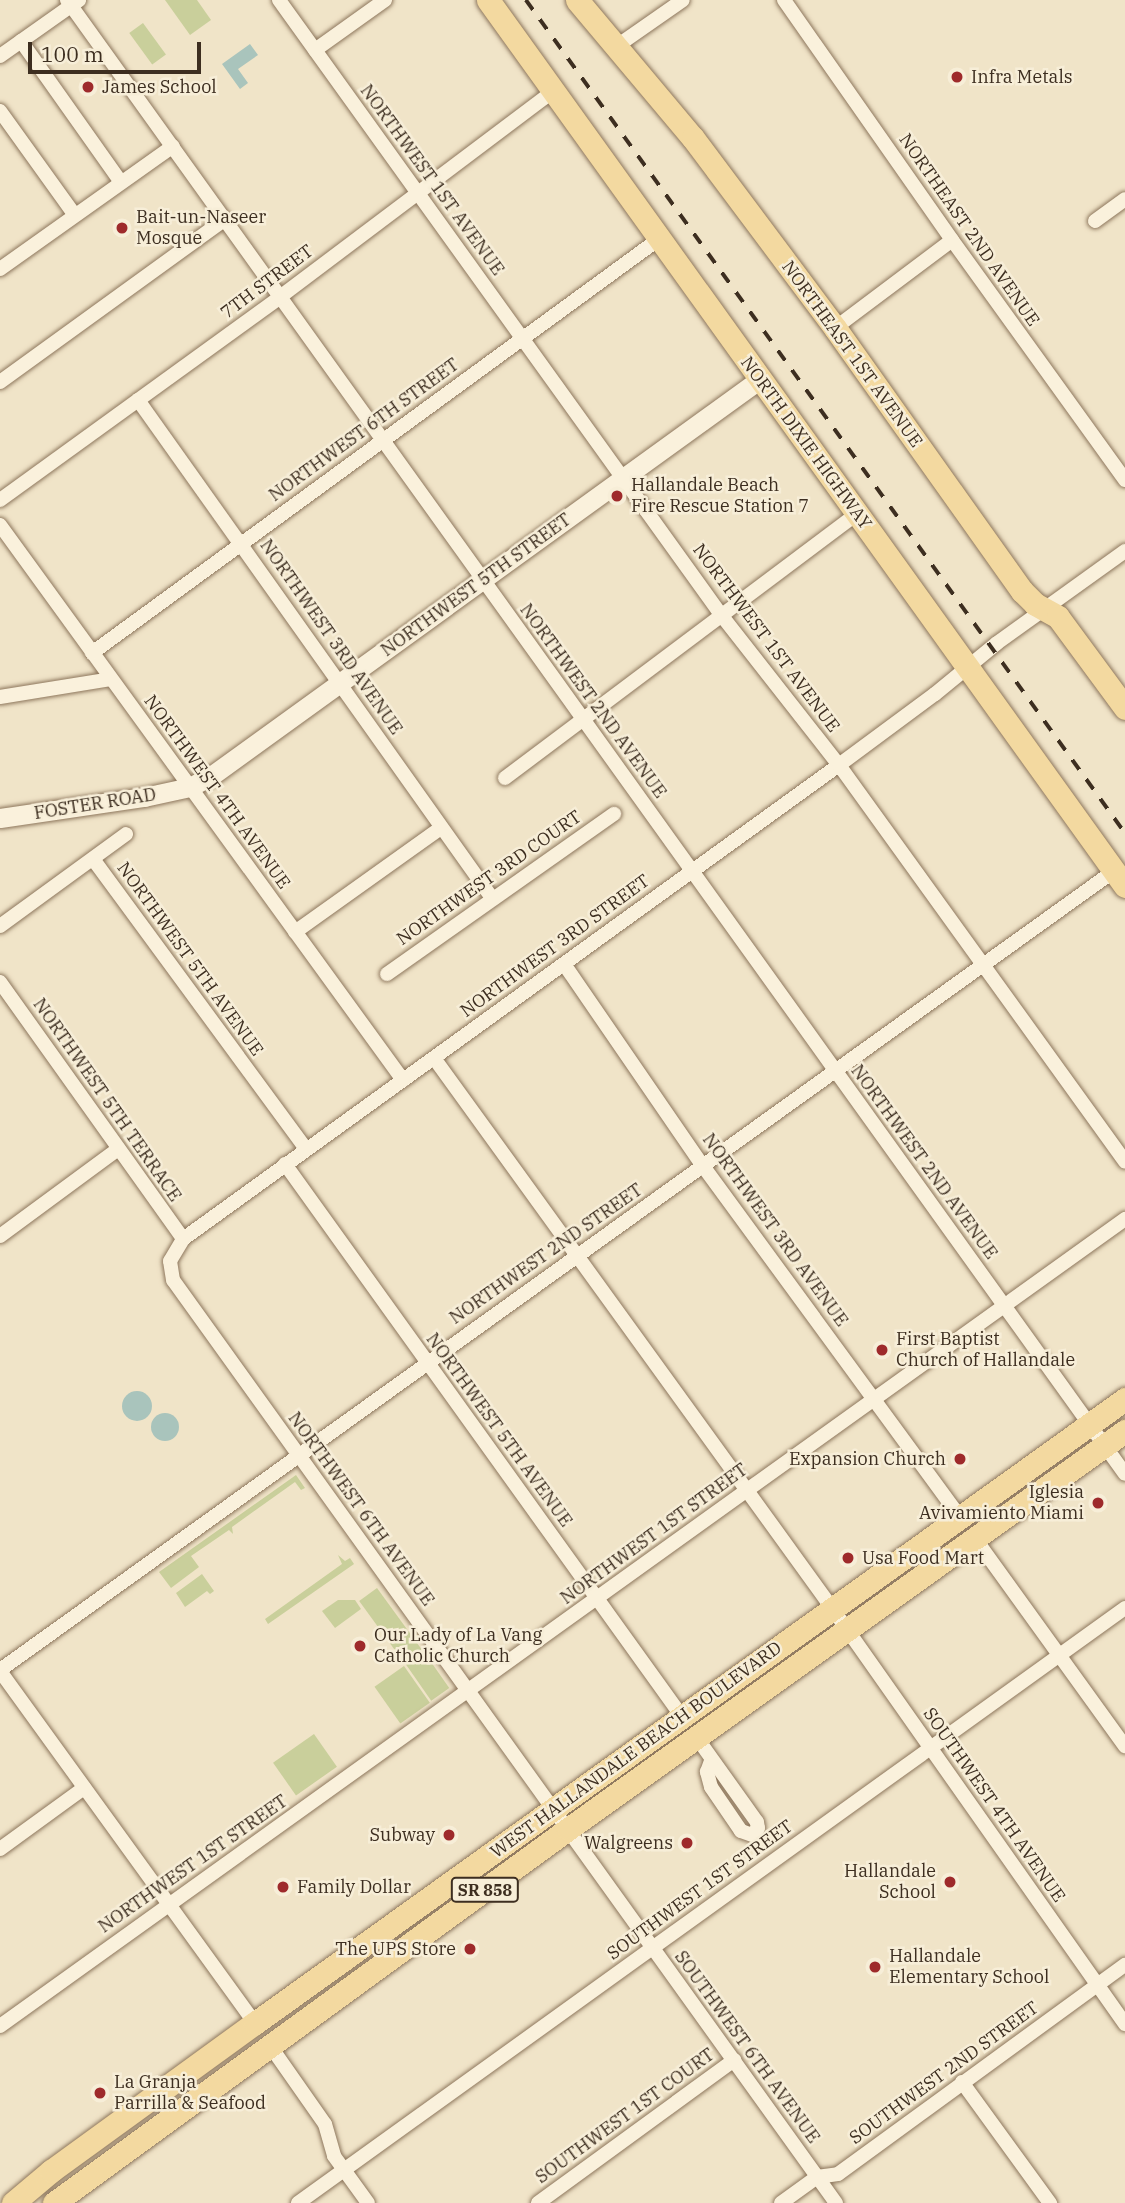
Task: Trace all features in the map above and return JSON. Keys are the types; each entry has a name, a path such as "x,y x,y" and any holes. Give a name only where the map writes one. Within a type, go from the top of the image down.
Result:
{"main road":[{"name":"NORTH DIXIE HIGHWAY","path":"488,0 1120,878"},
{"name":"NORTHEAST 1ST AVENUE","path":"577,0 693,138 835,328 1022,591 1058,617 1125,708"},
{"name":"WEST HALLANDALE BEACH BOULEVARD","path":"13,2203 51,2171 255,2023 1125,1398"},
{"name":"WEST HALLANDALE BEACH BOULEVARD","path":"54,2203 846,1628 1125,1431"},
{"path":"271,2047 275,2026 296,1994"},
{"path":"235,2073 251,2045 256,2031 255,2023"}],"street":[{"name":"NORTHWEST 1ST AVENUE","path":"279,0 722,616 839,765 1125,1162"},
{"path":"315,50 385,0"},
{"path":"617,46 683,0"},
{"name":"NORTHEAST 2ND AVENUE","path":"784,0 1125,480"},
{"path":"0,56 72,2"},
{"name":"NORTHWEST 2ND AVENUE","path":"72,2 280,298 1125,1474"},
{"path":"21,41 121,182"},
{"name":"7TH STREET","path":"0,500 280,298 553,91"},
{"path":"0,111 74,214"},
{"path":"0,269 173,146"},
{"path":"1095,221 1125,199"},
{"path":"0,382 225,219"},
{"name":"NORTHWEST 6TH STREET","path":"92,653 659,239"},
{"path":"835,328 952,240"},
{"name":"NORTHWEST 5TH STREET","path":"190,787 211,776 760,379"},
{"name":"NORTHWEST 3RD AVENUE","path":"138,400 492,898"},
{"path":"505,778 857,514"},
{"name":"NORTHWEST 4TH AVENUE","path":"0,525 403,1080"},
{"name":"NORTHWEST 3RD STREET","path":"170,1261 183,1239 839,765 1125,551"},
{"path":"0,697 111,679"},
{"name":"FOSTER ROAD","path":"0,818 190,787"},
{"name":"NORTHWEST 3RD COURT","path":"387,974 614,814"},
{"path":"295,932 441,828"},
{"path":"0,926 126,834"},
{"name":"NORTHWEST 5TH AVENUE","path":"93,859 306,1149"},
{"name":"NORTHWEST 2ND STREET","path":"0,1670 982,963 1120,878"},
{"name":"NORTHWEST 3RD AVENUE","path":"564,964 703,1166 959,1516"},
{"name":"NORTHWEST 5TH TERRACE","path":"0,982 183,1239"},
{"path":"434,1058 832,1608"},
{"path":"0,1236 118,1149"},
{"name":"NORTHWEST 5TH AVENUE","path":"285,1164 683,1718"},
{"name":"NORTHWEST 1ST STREET","path":"0,2026 1125,1219"},
{"name":"NORTHWEST 6TH AVENUE","path":"170,1261 173,1280 554,1810"},
{"path":"974,1537 1125,1746"},
{"name":"SOUTHWEST 4TH AVENUE","path":"832,1608 1125,2024"},
{"name":"SOUTHWEST 1ST STREET","path":"298,2203 1125,1608"},
{"path":"0,1670 255,2023"},
{"path":"697,1738 757,1822 758,1828 752,1835 741,1831 711,1787 707,1772 711,1761"},
{"path":"0,1849 85,1788"},
{"name":"SOUTHWEST 6TH AVENUE","path":"554,1810 836,2203"},
{"name":"SOUTHWEST 2ND STREET","path":"781,2203 817,2177 838,2174 1125,1965"},
{"path":"271,2047 325,2124 331,2150 368,2203"},
{"name":"SOUTHWEST 1ST COURT","path":"538,2203 734,2060"},
{"path":"962,2082 1050,2203"}],"green space":[{"path":"165,0 197,0 211,20 190,35"},
{"path":"143,23 166,55 152,65 129,33"},
{"path":"296,1475 305,1488 301,1490 295,1482 232,1527 233,1534 229,1530 191,1556 199,1567 171,1588 159,1572"},
{"path":"338,1555 345,1561 350,1558 354,1564 268,1624 265,1619 342,1564"},
{"path":"202,1574 214,1591 210,1594 207,1591 185,1607 176,1593"},
{"path":"377,1588 422,1650 404,1663 359,1601"},
{"path":"338,1600 355,1600 361,1609 335,1628 322,1611"},
{"path":"424,1652 449,1688 431,1701 406,1665"},
{"path":"404,1666 430,1703 400,1724 375,1687"},
{"path":"314,1734 337,1767 296,1795 273,1763"}],"water":[{"path":"250,44 258,55 238,69 248,83 240,89 222,64"},
{"path":"137,1391 143,1392 151,1400 151,1412 143,1420 137,1421 131,1420 123,1412 122,1406 123,1400 131,1392"},
{"path":"165,1413 175,1417 179,1427 175,1437 165,1441 155,1437 151,1427 155,1417"}],"railway":[{"path":"526,0 1125,833"}],"place":[{"name":"Infra Metals","path":"957,77"},
{"name":"James School","path":"88,87"},
{"name":"Bait-un-Naseer Mosque","path":"122,228"},
{"name":"Hallandale Beach Fire Rescue Station 7","path":"617,496"},
{"name":"First Baptist Church of Hallandale","path":"882,1350"},
{"name":"Expansion Church","path":"960,1459"},
{"name":"Iglesia Avivamiento Miami","path":"1098,1503"},
{"name":"Usa Food Mart","path":"848,1558"},
{"name":"Our Lady of La Vang Catholic Church","path":"360,1646"},
{"name":"Subway","path":"449,1835"},
{"name":"Walgreens","path":"687,1843"},
{"name":"Hallandale School","path":"950,1882"},
{"name":"Family Dollar","path":"283,1887"},
{"name":"The UPS Store","path":"470,1949"},
{"name":"Hallandale Elementary School","path":"875,1967"},
{"name":"La Granja Parrilla & Seafood","path":"100,2093"}]}
